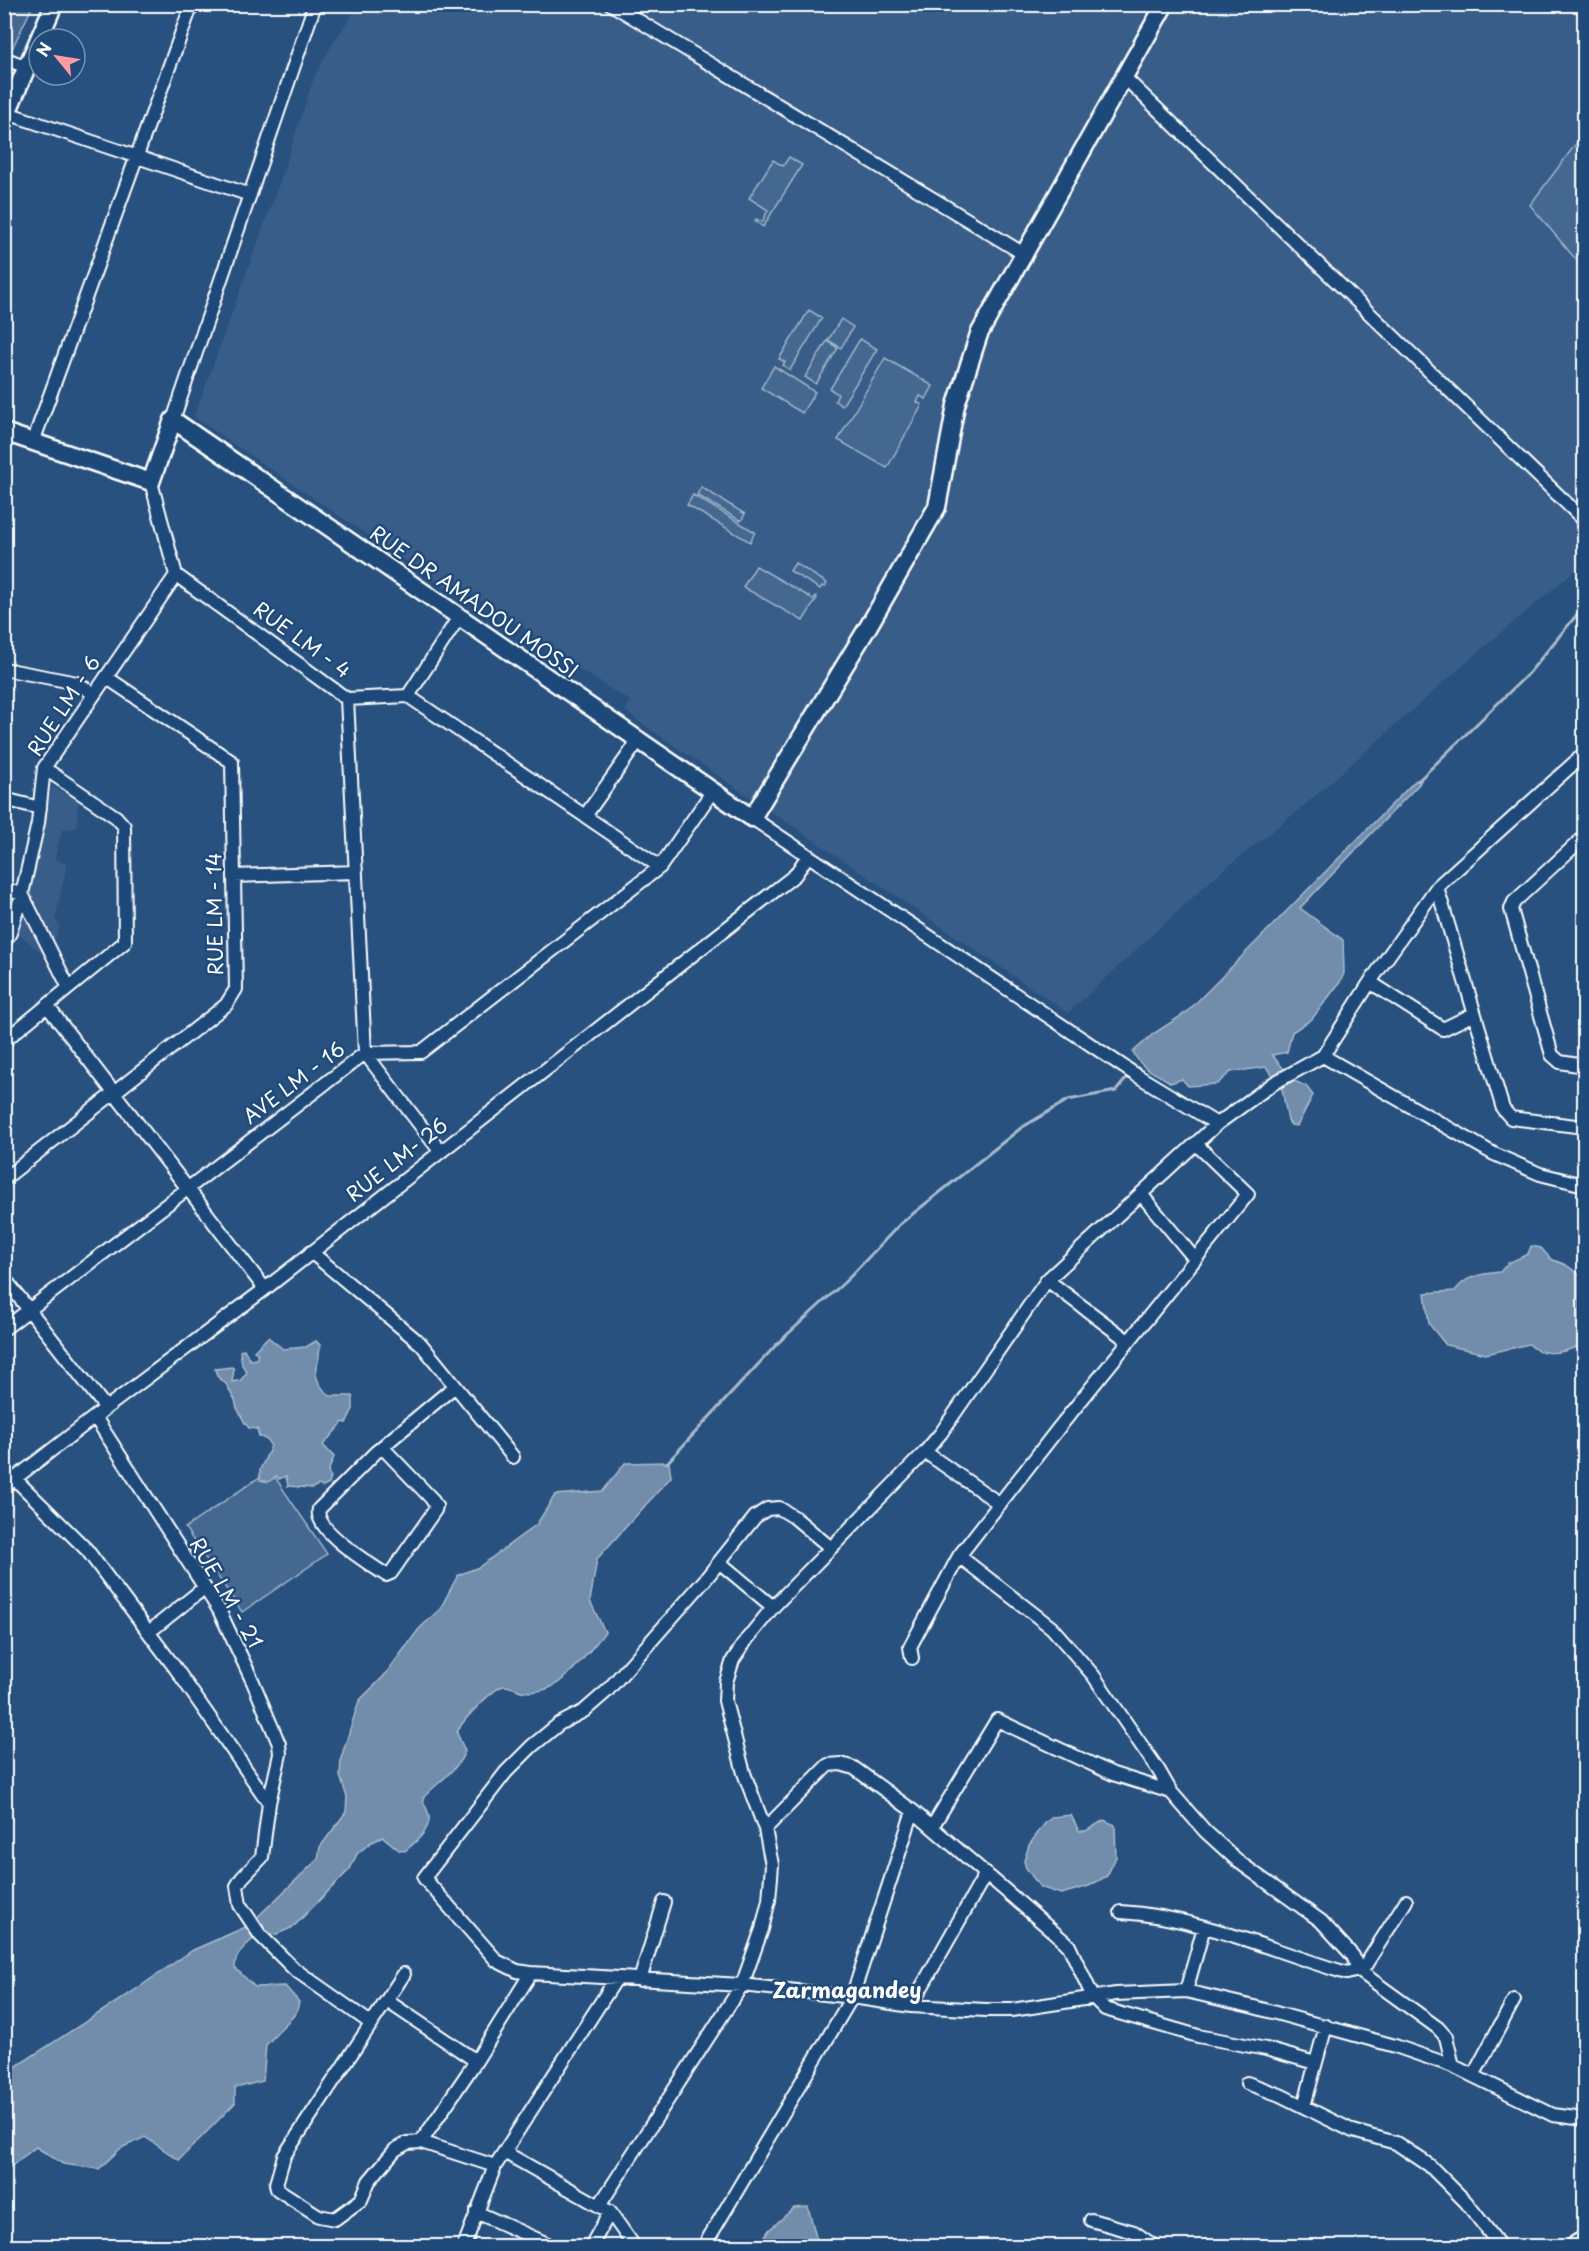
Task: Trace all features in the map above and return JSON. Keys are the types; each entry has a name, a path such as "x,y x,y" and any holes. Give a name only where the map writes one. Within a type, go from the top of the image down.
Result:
{"highway":[{"path":"1579,2247 1584,2242"}],"street":[{"path":"54,4 6,117 250,195"},
{"path":"33,442 192,4"},
{"path":"176,575 151,482 315,4"},
{"path":"611,4 1024,254"},
{"path":"1165,4 979,334 963,381 951,431 938,507 752,818 807,857 1129,1070 1217,1124"},
{"path":"4,58 26,68"},
{"path":"1124,78 1584,520"},
{"name":"RUE DR AMADOU MOSSI","path":"173,420 752,818"},
{"path":"4,432 151,482"},
{"name":"RUE LM - 6","path":"4,943 10,933 22,894 40,808 44,768 176,575"},
{"name":"RUE LM - 4","path":"176,575 347,699 365,1053"},
{"path":"408,696 459,617"},
{"path":"4,669 77,683 94,694"},
{"name":"RUE LM - 14","path":"4,1179 226,1005 234,994 232,762 106,677"},
{"path":"347,699 408,696 660,867"},
{"path":"585,816 639,740"},
{"path":"591,2247 605,2209 742,1985 762,1929 769,1900 772,1865 765,1829 744,1773 724,1701 726,1682 734,1660 747,1639 773,1607 941,1433 1047,1280 1217,1124 1274,1083 1323,1056 1370,982 1437,887 1584,754"},
{"path":"4,1041 125,942 124,826 116,817 44,768"},
{"name":"AVE LM - 16","path":"4,1329 365,1053 421,1052 660,867 712,792"},
{"path":"4,799 40,808"},
{"path":"1584,837 1514,902 1511,909 1552,1055 1560,1062 1584,1066"},
{"name":"RUE LM- 26","path":"4,1487 265,1289 795,875 807,857"},
{"path":"234,876 357,872"},
{"path":"1437,887 1503,1109 1512,1118 1584,1127"},
{"path":"4,889 22,894 69,988"},
{"path":"1370,982 1443,1029 1474,1014"},
{"path":"48,1007 265,1289"},
{"path":"365,1053 440,1151"},
{"path":"1323,1056 1494,1154 1539,1174 1584,1185"},
{"path":"912,1658 910,1647 959,1556 1194,1258 1248,1194 1196,1144"},
{"path":"1141,1194 1194,1258"},
{"path":"311,1252 411,1335 513,1457"},
{"path":"4,1278 106,1408"},
{"path":"1047,1280 1128,1341"},
{"path":"381,1447 436,1506 391,1573 386,1575 336,1540 317,1515 322,1506 381,1447 454,1386"},
{"name":"RUE LM - 21","path":"95,1417 219,1610 279,1744 280,1754 268,1803 262,1857 237,1886 240,1905 260,1935 309,1982 372,2024"},
{"path":"925,1452 1000,1504"},
{"path":"15,1479 87,1550 149,1632 268,1803"},
{"path":"831,1548 794,1517 779,1508 767,1509 755,1517 607,1691 584,1711 559,1724 532,1746 506,1772 424,1878 497,1961 518,1971 531,1973 742,1985 911,2006 1012,2010 1116,1994 1186,1991 1395,2046 1453,2066 1553,2115 1584,2119"},
{"path":"959,1556 1052,1628 1093,1675 1171,1792 1218,1845 1321,1921 1353,1956 1360,1971 1438,2028 1446,2037 1453,2066"},
{"path":"719,1562 773,1607"},
{"path":"149,1632 204,1588"},
{"path":"932,1827 997,1720 1113,1774 1171,1792"},
{"path":"765,1829 828,1765 847,1765 913,1810 1067,1943 1093,1997 1105,2009 1198,2036 1266,2049 1315,2063"},
{"path":"704,2247 852,1997 913,1810"},
{"path":"911,2006 986,1874"},
{"path":"1121,1912 1166,1917 1226,1932 1347,1973 1360,1971 1406,1901"},
{"path":"640,1980 664,1902"},
{"path":"1186,1991 1204,1927"},
{"path":"421,2142 476,2061 531,1973"},
{"path":"404,1974 308,2122 289,2146 276,2184 277,2189 319,2216 335,2219 361,2200 369,2181 395,2150 407,2143 421,2142 495,2166"},
{"path":"464,2247 495,2166 616,1979"},
{"path":"1473,2076 1514,2000"},
{"path":"387,2001 476,2061"},
{"path":"1304,2106 1326,2026"},
{"path":"1247,2083 1280,2095 1353,2131 1396,2143 1429,2165 1466,2202 1500,2247"},
{"path":"504,2152 605,2209 634,2247"},
{"path":"476,2212 552,2247"},
{"path":"1091,2220 1134,2232 1154,2247"}],"shaded area":[{"path":"4,5 33,5 8,57 5,56"},
{"path":"359,5 1584,5 1584,563 1483,648 1299,810 1216,876 1068,1013 648,728 625,711 630,701 531,639 534,634 462,588 456,595 194,417 279,184 314,77 334,41"},
{"path":"1584,133 1584,269 1530,205"},
{"path":"789,157 802,165 763,227 755,221 756,219 762,222 768,210 749,198 773,160 783,166"},
{"path":"809,310 822,318 790,370 783,365 785,362 779,359"},
{"path":"841,319 853,327 841,348 828,340"},
{"path":"860,339 877,349 842,406 835,401 838,394 830,389"},
{"path":"827,341 838,348 816,384 805,377"},
{"path":"885,358 933,386 926,399 920,396 917,402 922,405 887,468 838,440"},
{"path":"774,366 815,392 802,413 761,388"},
{"path":"701,487 745,514 741,521 697,495"},
{"path":"693,495 755,532 750,542 687,505"},
{"path":"795,563 827,583 825,587 822,586 820,589 790,571"},
{"path":"756,566 813,600 816,596 817,598 803,621 743,587"},
{"path":"1422,778 1419,784 1300,908 1343,940 1344,973 1340,982 1312,1019 1292,1032 1287,1052 1272,1055 1294,1081 1306,1086 1313,1095 1297,1126 1291,1125 1288,1121 1282,1089 1266,1067 1231,1072 1217,1084 1188,1086 1182,1079 1171,1083 1141,1064 1133,1052 1153,1034 1187,1012 1415,781"},
{"path":"52,787 79,799 76,828 62,830 55,858 67,865 55,920 60,926 53,948 46,956 16,932"},
{"path":"1531,1246 1541,1248 1551,1259 1566,1265 1584,1278 1584,1354 1576,1347 1558,1352 1545,1352 1529,1344 1486,1354 1446,1345 1429,1324 1425,1293 1455,1291 1469,1278 1500,1272 1508,1263 1528,1254"},
{"path":"268,1337 283,1349 306,1347 316,1341 321,1346 316,1366 319,1384 330,1396 353,1396 353,1409 346,1423 343,1422 323,1445 334,1457 328,1472 331,1477 329,1484 323,1487 319,1485 312,1488 288,1486 286,1476 279,1479 277,1476 268,1482 260,1480 260,1470 271,1446 267,1440 259,1436 257,1429 249,1428 245,1423 226,1384 217,1376 215,1369 232,1367 234,1369 232,1382 241,1380 247,1372 242,1365 240,1351 244,1349 250,1360 256,1359 258,1354 254,1351"},
{"path":"669,1462 671,1477 597,1559 590,1601 605,1632 580,1662 559,1682 545,1689 525,1692 503,1686 492,1693 459,1728 457,1733 465,1751 457,1765 423,1798 429,1821 425,1831 417,1840 405,1851 399,1850 383,1837 370,1843 357,1854 350,1869 293,1927 275,1935 263,1933 240,1952 235,1968 255,1987 285,1986 299,2002 296,2013 266,2045 263,2081 235,2088 235,2103 179,2160 145,2137 121,2148 99,2169 63,2164 36,2147 5,2171 5,2084 15,2067 193,1950 248,1926 318,1859 320,1847 346,1812 347,1797 340,1776 341,1758 359,1701 384,1676 419,1629 440,1609 458,1575 479,1567 537,1524 555,1495 603,1491 625,1463"},
{"path":"270,1470 327,1554 242,1612 185,1528"},
{"path":"1071,1815 1079,1831 1086,1831 1104,1820 1115,1825 1116,1857 1107,1876 1089,1886 1061,1894 1040,1887 1026,1868 1024,1861 1029,1845 1046,1822 1053,1817"},
{"path":"808,2207 816,2237 824,2246 758,2246 769,2230 794,2208"}],"waterway":[{"path":"1418,781 1529,673 1584,606"},
{"path":"667,1463 778,1343 848,1279 900,1224 1021,1128 1068,1100 1116,1091 1130,1074"}],"district":[{"name":"Zarmagandey","path":"847,1991"}]}
